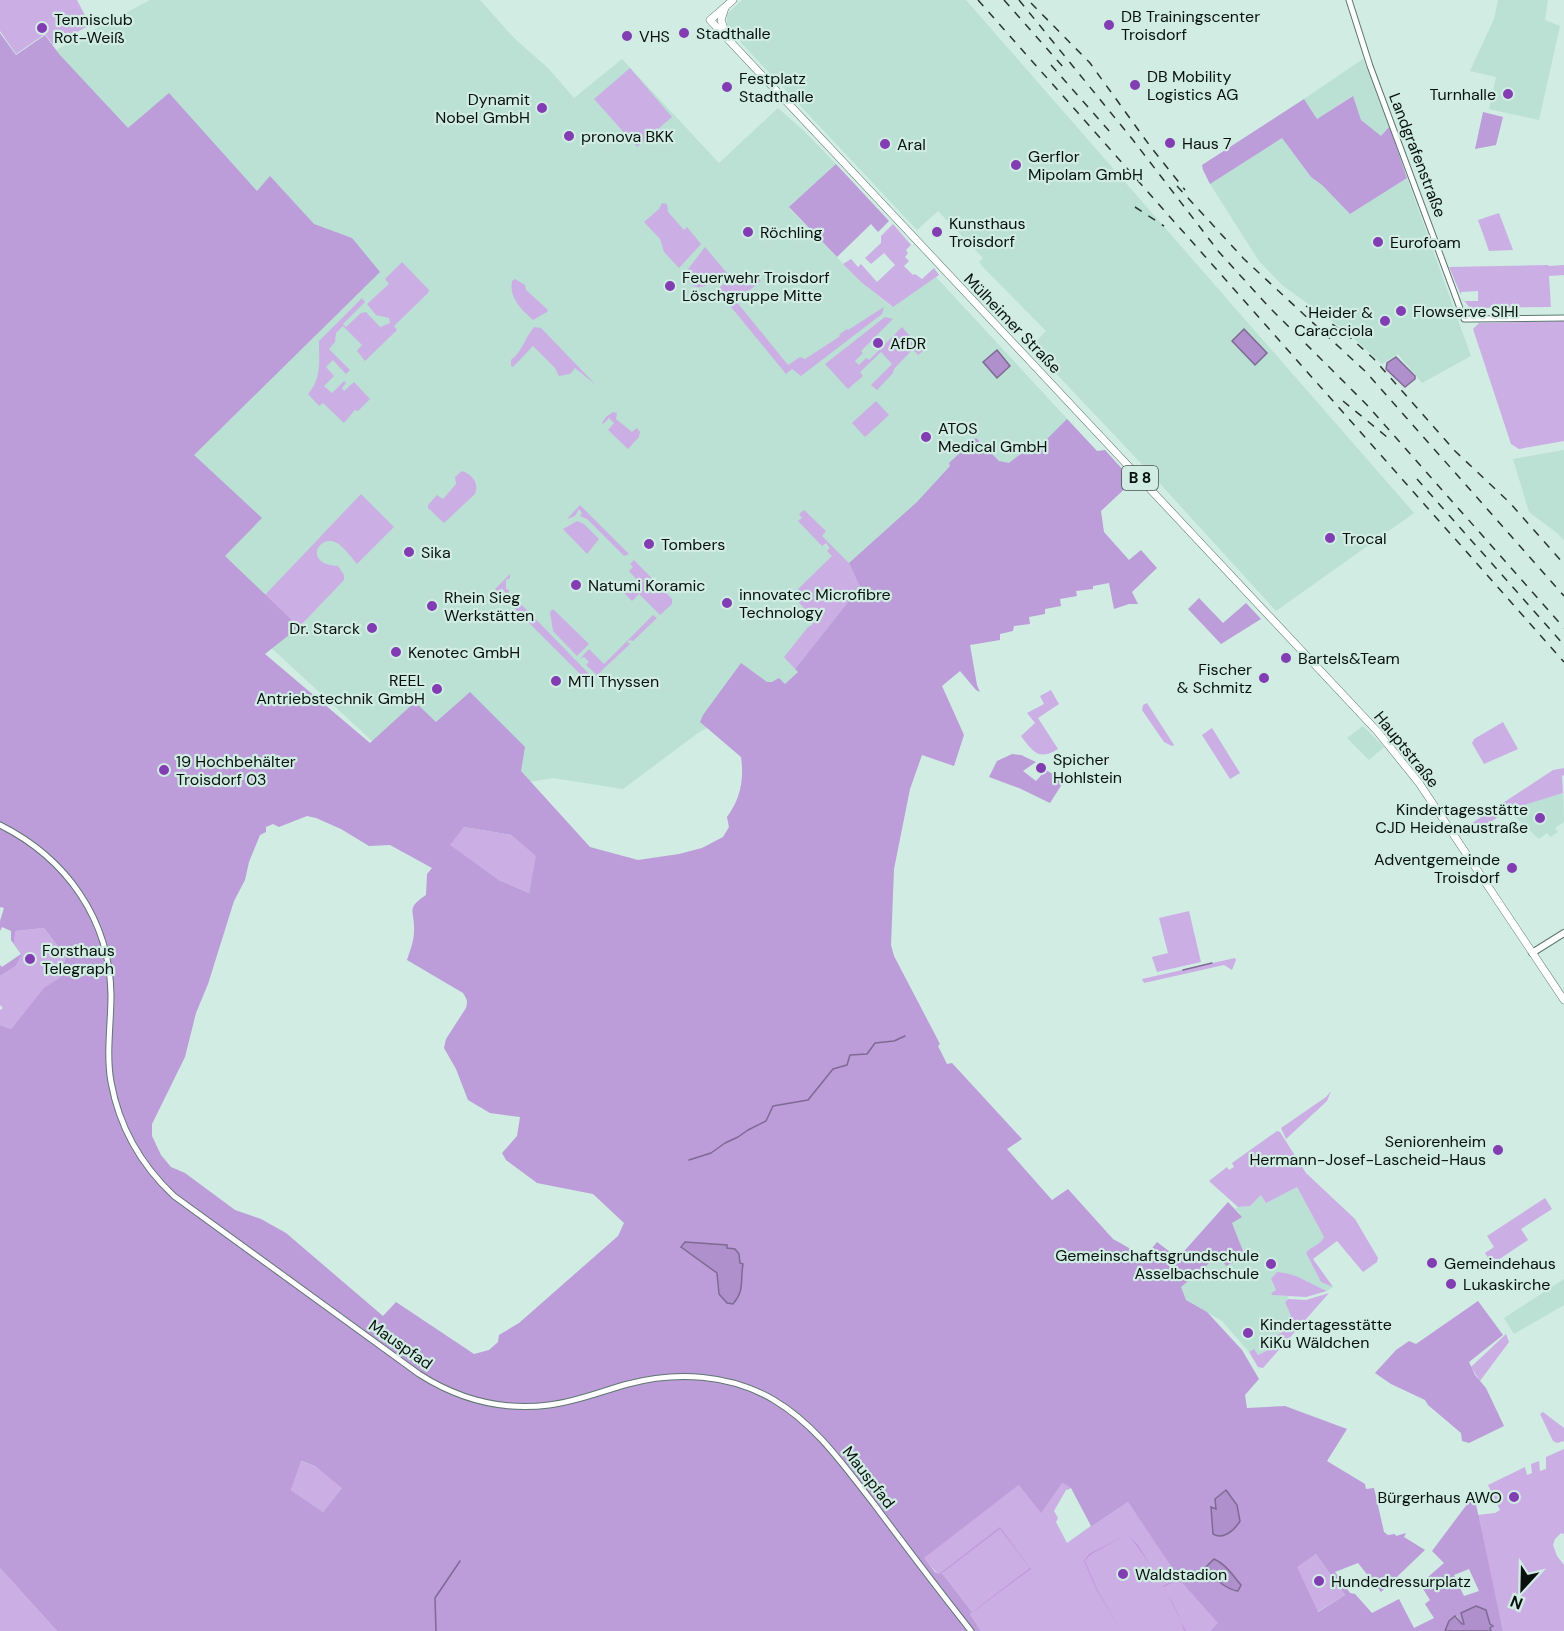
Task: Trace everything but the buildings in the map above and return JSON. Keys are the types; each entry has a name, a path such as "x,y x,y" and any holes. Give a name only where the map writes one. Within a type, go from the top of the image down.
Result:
{"main road":[{"name":"Mülheimer Straße","path":"730,3 710,20 1271,618"},
{"name":"B 8","path":"730,3 721,21 730,41"},
{"name":"Hauptstraße","path":"1271,618 1368,720 1405,763 1564,1000"},
{"path":"1532,953 1564,933"}],"street":[{"name":"Landgrafenstraße","path":"1349,0 1370,66 1464,319 1564,318"},
{"name":"Mauspfad","path":"0,825 21,836 48,855 74,883 92,913 104,944 110,979 111,1080 118,1110 140,1157 174,1196 419,1374 465,1397 505,1406 549,1405 639,1382 681,1376 728,1382 773,1399 794,1413 825,1444 971,1631"}],"shaded area":[{"name":"Tennisclub Rot-Weiß","path":"0,0 77,0 90,25 53,45 45,34 16,54 0,31"},
{"path":"150,0 480,0 514,38 549,69 574,98 622,59 719,163 778,108 836,164 789,208 861,282 892,307 936,277 1097,451 795,669 798,672 785,684 698,733 623,789 553,778 434,798 0,398 0,84 56,50"},
{"path":"742,0 966,0 1414,513 1276,611 1031,347 1046,331 982,266 979,262 983,258 938,211 917,230 731,32 727,25 727,14"},
{"path":"1498,0 1548,0 1545,20 1560,26 1539,120 1489,109 1496,77 1470,71 1494,19"},
{"path":"0,33 16,55 45,35 59,54 128,128 169,93 257,191 270,176 314,224 352,238 380,272 194,455 262,518 225,556 299,627 265,654 370,743 415,702 436,722 470,692 525,747 521,771 590,847 638,860 702,848 723,837 729,827 727,817 736,803 740,788 741,757 700,722 741,663 767,682 779,678 785,684 798,672 795,669 860,587 849,563 917,502 950,466 949,463 976,438 999,461 1009,463 1022,453 1043,443 1067,419 1097,451 1105,450 1133,481 1101,511 1104,532 1129,560 1141,550 1157,568 1132,592 1138,604 1129,604 1114,609 1109,583 1093,586 1093,589 1076,591 1077,596 1060,599 1061,606 1045,609 1045,614 1029,617 1030,624 1014,626 1013,631 1000,634 1000,640 970,645 980,692 960,671 942,686 964,735 954,766 922,755 910,789 894,869 891,945 894,956 940,1044 938,1046 947,1064 952,1063 1022,1139 1007,1149 1052,1200 1068,1189 1113,1239 1145,1257 1157,1242 1178,1258 1228,1202 1242,1217 1232,1223 1245,1256 1226,1266 1219,1255 1181,1287 1186,1300 1207,1312 1242,1350 1259,1379 1245,1395 1247,1408 1285,1406 1347,1429 1327,1461 1365,1484 1366,1489 1374,1488 1384,1532 1396,1536 1406,1533 1404,1537 1425,1550 1381,1592 1358,1563 1335,1572 1350,1593 1355,1594 1372,1613 1399,1599 1414,1628 1434,1618 1425,1604 1430,1600 1420,1584 1444,1563 1432,1551 1474,1495 1503,1631 1491,1631 1490,1624 1473,1609 1461,1614 1465,1623 1462,1624 1457,1616 1451,1619 1445,1631 1210,1631 1218,1623 1179,1579 1164,1587 1166,1591 1163,1586 1179,1578 1128,1502 1067,1543 1091,1526 1071,1488 1066,1490 1070,1487 1062,1483 1041,1513 1019,1485 924,1558 939,1574 1000,1527 1031,1569 970,1614 981,1631 57,1631 0,1568 0,1025 11,1029 44,988 59,978 66,957 44,928 15,931 14,943 22,954 16,966 0,976 0,965 2,967 21,954 11,940 11,931 2,927 0,931 4,908 0,907","holes":["307,816 316,818 341,829 369,846 390,845 432,868 427,874 426,895 415,904 412,910 414,935 407,960 463,993 466,999 466,1008 446,1039 444,1048 456,1069 468,1100 490,1113 520,1117 517,1136 502,1153 506,1160 537,1183 593,1194 624,1223 618,1236 519,1323 499,1335 498,1342 489,1350 474,1354 396,1302 383,1316 286,1233 261,1219 235,1210 185,1173 171,1167 161,1155 152,1136 152,1124 185,1057 196,1013 208,984 234,901 245,880 249,862 260,835 266,832 266,827 273,824 279,827","464,827 511,835 536,856 529,893 499,880 450,845","685,1242 727,1246 743,1265 727,1303 719,1294 717,1273 681,1248","301,1461 315,1466 342,1488 323,1512 291,1490","1225,1490 1234,1500 1240,1521 1225,1536 1213,1534 1211,1507 1216,1509 1215,1499","1000,1529 1030,1568 972,1612 942,1573","1316,1554 1345,1595 1318,1612 1297,1567","1214,1559 1240,1584 1234,1591 1216,1578 1206,1567","1469,1569 1479,1591 1464,1596 1454,1575"]},
{"path":"1363,59 1389,127 1381,137 1361,120 1352,96 1317,119 1304,99"},
{"path":"630,68 672,117 637,147 594,99"},
{"path":"1353,96 1361,120 1381,136 1390,128 1407,178 1350,214 1311,177 1282,138 1210,184 1202,165 1304,99 1317,119"},
{"path":"1483,112 1503,117 1496,145 1475,149"},
{"path":"1282,138 1311,177 1350,214 1407,178 1471,356 1422,383 1398,354 1382,364 1347,332 1282,285 1259,261 1210,184"},
{"path":"836,164 889,221 878,232 871,224 837,257 789,207"},
{"path":"662,203 667,204 668,212 684,230 687,227 701,244 679,268 664,252 660,239 644,222 659,209"},
{"path":"1499,213 1513,250 1489,251 1478,220"},
{"path":"893,224 911,245 906,250 908,253 905,257 909,261 904,266 913,275 922,279 934,268 939,275 893,307 861,282 843,264 851,259 858,267 861,264 877,282 895,265 884,253 871,264 865,258 881,243 881,236"},
{"path":"705,247 727,273 710,284 693,286 685,273"},
{"path":"402,262 429,290 394,326 397,330 365,361 357,351 362,345 343,326 336,333 335,342 329,349 350,370 346,374 333,360 326,367 334,376 324,386 332,393 344,381 346,383 342,388 344,391 354,382 370,399 358,411 355,410 344,423 323,403 319,406 308,394 318,375 319,341 362,298 365,302 343,324 346,327 361,313 366,312 380,327 390,323 389,318 376,315 367,304 389,284 385,279"},
{"path":"1564,265 1564,275 1549,276 1551,307 1470,308 1462,298 1465,301 1478,301 1478,291 1461,292 1461,295 1449,267"},
{"path":"758,278 761,281 736,301 788,365 800,357 805,359 839,337 847,329 884,307 882,314 801,376 792,369 786,374 718,291 727,282 735,280 748,286"},
{"path":"515,279 525,285 526,290 548,310 547,312 533,320 524,312 512,293 512,281"},
{"path":"885,317 893,319 861,351 863,353 855,361 859,365 866,358 869,360 902,327 923,351 918,355 913,349 877,390 871,385 892,364 881,352 860,372 863,376 848,389 825,364"},
{"path":"1564,321 1564,441 1519,449 1511,444 1473,329 1479,323"},
{"path":"534,327 541,328 596,385 575,368 570,374 559,376 555,368 533,346 513,367 511,366 511,360 519,352"},
{"path":"1244,329 1267,353 1255,365 1232,341"},
{"path":"997,350 1010,366 997,378 983,362"},
{"path":"1396,357 1415,376 1415,379 1405,387 1386,369 1387,363"},
{"path":"876,401 889,415 865,437 852,423"},
{"path":"613,412 617,413 616,419 632,432 637,428 640,432 639,437 628,449 608,430 614,423 609,418 602,423"},
{"path":"1564,450 1564,540 1529,512 1513,459"},
{"path":"462,471 474,480 475,494 444,523 428,508 428,505 437,495 443,499 456,484 455,477"},
{"path":"361,494 394,527 357,564 337,543 330,541 320,545 317,555 320,560 338,566 344,575 344,580 299,627 265,595"},
{"path":"580,505 629,554 624,556 587,519 580,516 582,513 579,509 575,516 567,519"},
{"path":"804,510 826,531 822,536 849,563 860,587 795,669 784,657 812,625 814,619 792,595 832,556 827,551 830,548 826,543 822,546 798,521 802,518 799,514"},
{"path":"577,521 584,524 599,539 587,554 563,529"},
{"path":"634,560 672,599 672,604 660,615 639,594 632,601 619,588 625,581 632,588 639,582 629,571 633,567 630,564"},
{"path":"510,574 510,578 506,580 506,589 509,592 507,595 502,588 500,590 517,607 520,603 594,679 589,683 495,589"},
{"path":"1199,598 1223,623 1246,603 1261,619 1221,644 1188,609"},
{"path":"553,609 589,644 577,656 553,631 550,612"},
{"path":"653,615 657,618 633,641 629,640 627,642 630,644 597,675 586,665 589,662 584,657 580,659 589,649 604,664"},
{"path":"1051,690 1059,704 1038,718 1058,749 1051,753 1041,754 1033,750 1021,736 1035,723 1027,713 1044,704 1040,696"},
{"path":"1147,703 1174,745 1164,742 1142,710 1143,705"},
{"path":"1503,722 1518,749 1484,764 1472,743 1474,739"},
{"path":"1363,726 1384,747 1369,760 1347,738"},
{"path":"1212,728 1240,773 1230,779 1202,735"},
{"path":"1012,754 1021,755 1036,762 1023,771 1036,781 1046,770 1064,781 1050,803 989,777 997,761"},
{"path":"1564,768 1563,793 1508,810 1503,803 1553,770"},
{"name":"Kindertagesstätte CJD Heidenaustraße","path":"1563,793 1564,822 1555,828 1558,832 1550,837 1547,833 1539,839 1512,814 1511,808"},
{"path":"1501,804 1506,812 1468,836 1463,829"},
{"path":"464,827 511,835 537,856 529,893 499,880 449,845"},
{"path":"1189,911 1201,962 1157,972 1152,957 1168,953 1159,918"},
{"name":"Forsthaus Telegraph","path":"44,928 66,957 59,978 44,989 11,1029 0,1025 0,1010 3,1008 0,1005 0,976 16,966 22,954 14,943 14,931"},
{"path":"1235,958 1232,970 1224,965 1144,983 1142,979"},
{"path":"1331,1091 1327,1101 1286,1139 1281,1128 1326,1097"},
{"path":"1277,1131 1280,1132 1306,1173 1355,1219 1378,1258 1377,1262 1363,1272 1337,1241 1313,1259 1333,1287 1321,1282 1306,1253 1324,1237 1297,1187 1266,1203 1261,1195 1250,1206 1238,1207 1209,1181 1227,1167 1229,1170 1234,1167 1232,1163"},
{"name":"Gemeinschaftsgrundschule Asselbachschule","path":"1297,1187 1324,1237 1321,1243 1306,1253 1321,1282 1333,1287 1327,1291 1306,1280 1282,1272 1271,1280 1276,1290 1271,1293 1272,1295 1289,1296 1285,1302 1291,1316 1291,1326 1269,1341 1272,1347 1258,1356 1254,1350 1249,1352 1222,1321 1186,1300 1180,1287 1220,1254 1245,1256 1232,1223 1240,1213 1235,1209 1250,1206 1261,1195 1266,1203"},
{"path":"1545,1198 1552,1209 1521,1229 1528,1240 1492,1264 1485,1253 1494,1247 1487,1236"},
{"path":"685,1242 727,1245 727,1248 735,1249 739,1254 740,1263 743,1264 741,1285 733,1304 727,1303 719,1294 717,1273 681,1247"},
{"path":"1277,1272 1297,1277 1327,1291 1306,1297 1272,1295 1271,1293 1276,1290 1271,1279"},
{"path":"1564,1279 1564,1305 1514,1334 1504,1318"},
{"path":"1329,1293 1263,1368 1258,1367 1249,1352 1254,1349 1258,1355 1272,1348 1269,1341 1291,1326 1287,1319 1291,1316 1285,1302 1288,1299 1306,1300"},
{"path":"1478,1301 1503,1335 1469,1362 1475,1375 1486,1388 1504,1426 1469,1443 1462,1441 1461,1433 1425,1400 1391,1384 1375,1373 1396,1350 1409,1341 1416,1344"},
{"path":"1506,1334 1509,1342 1480,1381 1471,1367"},
{"path":"1543,1412 1564,1428 1564,1441 1557,1443 1553,1441 1540,1414"},
{"path":"1564,1449 1564,1534 1561,1533 1555,1539 1553,1545 1564,1565 1564,1631 1503,1631 1477,1515 1495,1513 1500,1510 1488,1485 1525,1467 1527,1475 1532,1473 1531,1464 1539,1461 1540,1471 1546,1469 1546,1457"},
{"path":"300,1461 315,1466 343,1487 323,1512 291,1490"},
{"path":"1062,1483 1071,1487 1066,1490 1054,1511 1058,1518 1056,1522 1067,1543 1128,1502 1180,1578 1219,1623 1210,1631 981,1631 970,1614 972,1612 942,1573 939,1575 923,1558 1019,1485"},
{"path":"1226,1490 1237,1505 1240,1521 1228,1534 1217,1536 1213,1534 1211,1507 1216,1509 1215,1499"},
{"path":"1127,1534 1138,1545 1155,1573"},
{"path":"1127,1534 1090,1555 1085,1561 1097,1589 1121,1631 1096,1589 1084,1561 1089,1554"},
{"name":"Hundedressurplatz","path":"1316,1554 1345,1595 1317,1612 1296,1567"},
{"path":"1214,1559 1226,1567 1241,1585 1238,1591 1221,1584 1207,1570 1206,1567"},
{"path":"0,1568 57,1631 0,1631"},
{"path":"1476,1606 1486,1610 1490,1624 1493,1626 1490,1628 1491,1631 1445,1631 1449,1621 1455,1616 1464,1624 1461,1613"}],"waterway":[{"path":"1183,970 1212,963"},
{"path":"689,1160 711,1153 766,1121 773,1106 808,1100 833,1069 847,1065 850,1055 867,1054 875,1043 894,1041 905,1036"},
{"path":"436,1631 435,1598 460,1561"}],"railway":[{"path":"978,0 1564,662"},
{"path":"1004,0 1064,68"},
{"path":"1019,0 1133,140 1219,252 1268,306 1368,406 1564,628"},
{"path":"1031,3 1090,63 1185,190"},
{"path":"1051,65 1110,132"},
{"path":"1177,186 1244,259 1366,372 1564,596"},
{"path":"1135,207 1164,226"},
{"path":"1306,306 1345,333 1373,358 1455,451 1510,503 1564,564"},
{"path":"1343,401 1387,437"},
{"path":"1417,479 1564,645"}],"place":[{"name":"DB Trainingscenter Troisdorf","path":"1109,25"},
{"name":"Tennisclub Rot-Weiß","path":"42,28"},
{"name":"Stadthalle","path":"684,33"},
{"name":"VHS","path":"627,36"},
{"name":"DB Mobility Logistics AG","path":"1135,85"},
{"name":"Festplatz Stadthalle","path":"727,87"},
{"name":"Turnhalle","path":"1508,94"},
{"name":"Dynamit Nobel GmbH","path":"542,108"},
{"name":"pronova BKK","path":"569,136"},
{"name":"Haus 7","path":"1170,143"},
{"name":"Aral","path":"885,144"},
{"name":"Gerflor Mipolam GmbH","path":"1016,165"},
{"name":"Röchling","path":"748,232"},
{"name":"Kunsthaus Troisdorf","path":"937,232"},
{"name":"Eurofoam","path":"1378,242"},
{"name":"Feuerwehr Troisdorf Löschgruppe Mitte","path":"670,286"},
{"name":"Flowserve SIHI","path":"1401,311"},
{"name":"Heider & Caracciola","path":"1385,321"},
{"name":"AfDR","path":"878,343"},
{"name":"ATOS Medical GmbH","path":"926,437"},
{"name":"Trocal","path":"1330,538"},
{"name":"Tombers","path":"649,544"},
{"name":"Sika","path":"409,552"},
{"name":"Natumi Koramic","path":"576,585"},
{"name":"innovatec Microfibre Technology","path":"727,603"},
{"name":"Rhein Sieg Werkstätten","path":"432,606"},
{"name":"Dr. Starck","path":"372,628"},
{"name":"Kenotec GmbH","path":"396,652"},
{"name":"Bartels&Team","path":"1286,658"},
{"name":"Fischer & Schmitz","path":"1264,678"},
{"name":"MTI Thyssen","path":"556,681"},
{"name":"REEL Antriebstechnik GmbH","path":"437,689"},
{"name":"Spicher Hohlstein","path":"1041,768"},
{"name":"19 Hochbehälter Troisdorf 03","path":"164,770"},
{"name":"Kindertagesstätte CJD Heidenaustraße","path":"1540,818"},
{"name":"Adventgemeinde Troisdorf","path":"1512,868"},
{"name":"Forsthaus Telegraph","path":"30,959"},
{"name":"Seniorenheim Hermann-Josef-Lascheid-Haus","path":"1498,1150"},
{"name":"Gemeindehaus","path":"1432,1263"},
{"name":"Gemeinschaftsgrundschule Asselbachschule","path":"1271,1264"},
{"name":"Lukaskirche","path":"1451,1284"},
{"name":"Kindertagesstätte KiKu Wäldchen","path":"1248,1333"},
{"name":"Bürgerhaus AWO","path":"1514,1497"},
{"name":"Waldstadion","path":"1123,1574"},
{"name":"Hundedressurplatz","path":"1319,1581"}]}
